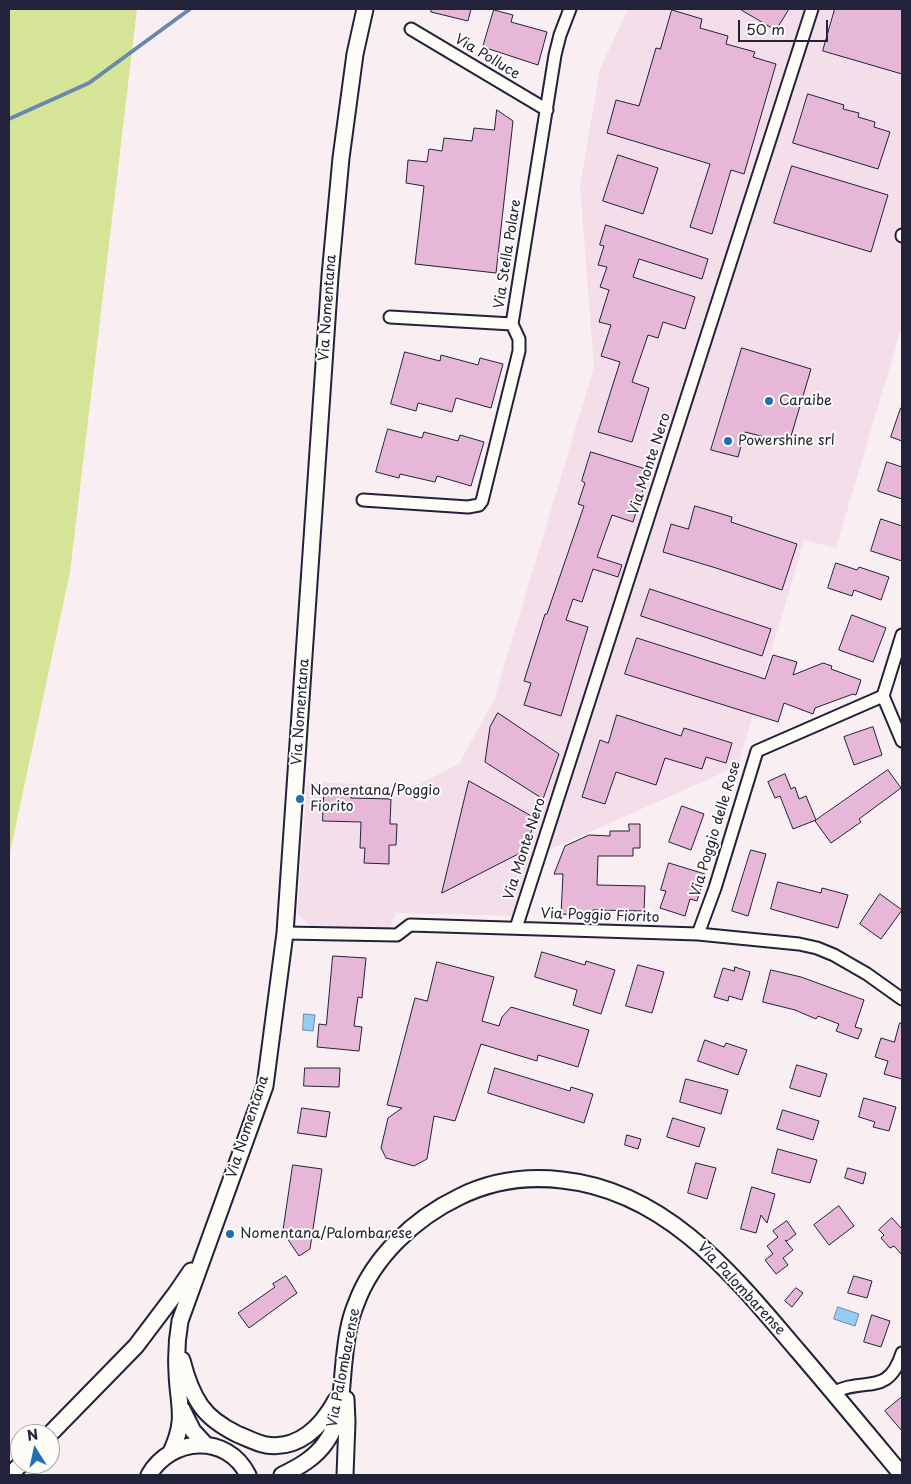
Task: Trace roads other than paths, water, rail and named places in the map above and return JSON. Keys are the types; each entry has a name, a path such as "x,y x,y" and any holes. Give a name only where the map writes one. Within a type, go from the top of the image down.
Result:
{"street":[{"name":"Via Nomentana","path":"171,1452 180,1431 181,1413 177,1373 180,1321 265,1086 286,932 330,276 355,54 365,9"},
{"name":"Via Stella Polare","path":"363,500 468,507 481,503 519,351 519,338 512,324 560,35 570,9"},
{"name":"Via Monte Nero","path":"516,928 812,9"},
{"name":"Via Polluce","path":"411,29 547,110"},
{"path":"390,316 512,324"},
{"path":"902,635 883,696 902,741"},
{"name":"Via Poggio delle Rose","path":"698,934 715,888 757,751 883,696"},
{"name":"Via Poggio Fiorito","path":"286,932 397,935 410,925 698,934 799,944 817,948 834,955 867,974 902,999"},
{"name":"Via Palombarense","path":"283,1474 308,1461 319,1451 332,1431 340,1402 350,1321 356,1303 365,1285 400,1238 415,1224 448,1202 466,1193 516,1180 554,1179 576,1181 616,1192 656,1211 698,1242 739,1283 902,1474"},
{"path":"60,1424 136,1346 176,1293 192,1268 219,1216"},
{"path":"178,1334 189,1384 201,1407 217,1422 228,1429 255,1442 265,1444 283,1444 299,1440 316,1429 336,1400 344,1359"},
{"path":"833,1393 842,1389 874,1384 884,1380 893,1373 902,1354"},
{"path":"344,1359 348,1422 345,1475"},
{"name":"Via Nomentana","path":"180,1402 193,1431 206,1445"},
{"path":"149,1475 160,1460 171,1452 185,1446 206,1445 226,1452 251,1474"}],"water":[{"path":"304,1014 315,1015 313,1031 303,1030"},
{"path":"838,1307 859,1314 855,1326 834,1319"}],"waterway":[{"path":"9,119 89,83 190,9"}],"place":[{"name":"Caraibe","path":"769,401"},
{"name":"Powershine srl","path":"728,441"},
{"name":"Nomentana/Poggio Fiorito","path":"300,799"},
{"name":"Nomentana/Palombarese","path":"230,1234"}]}
